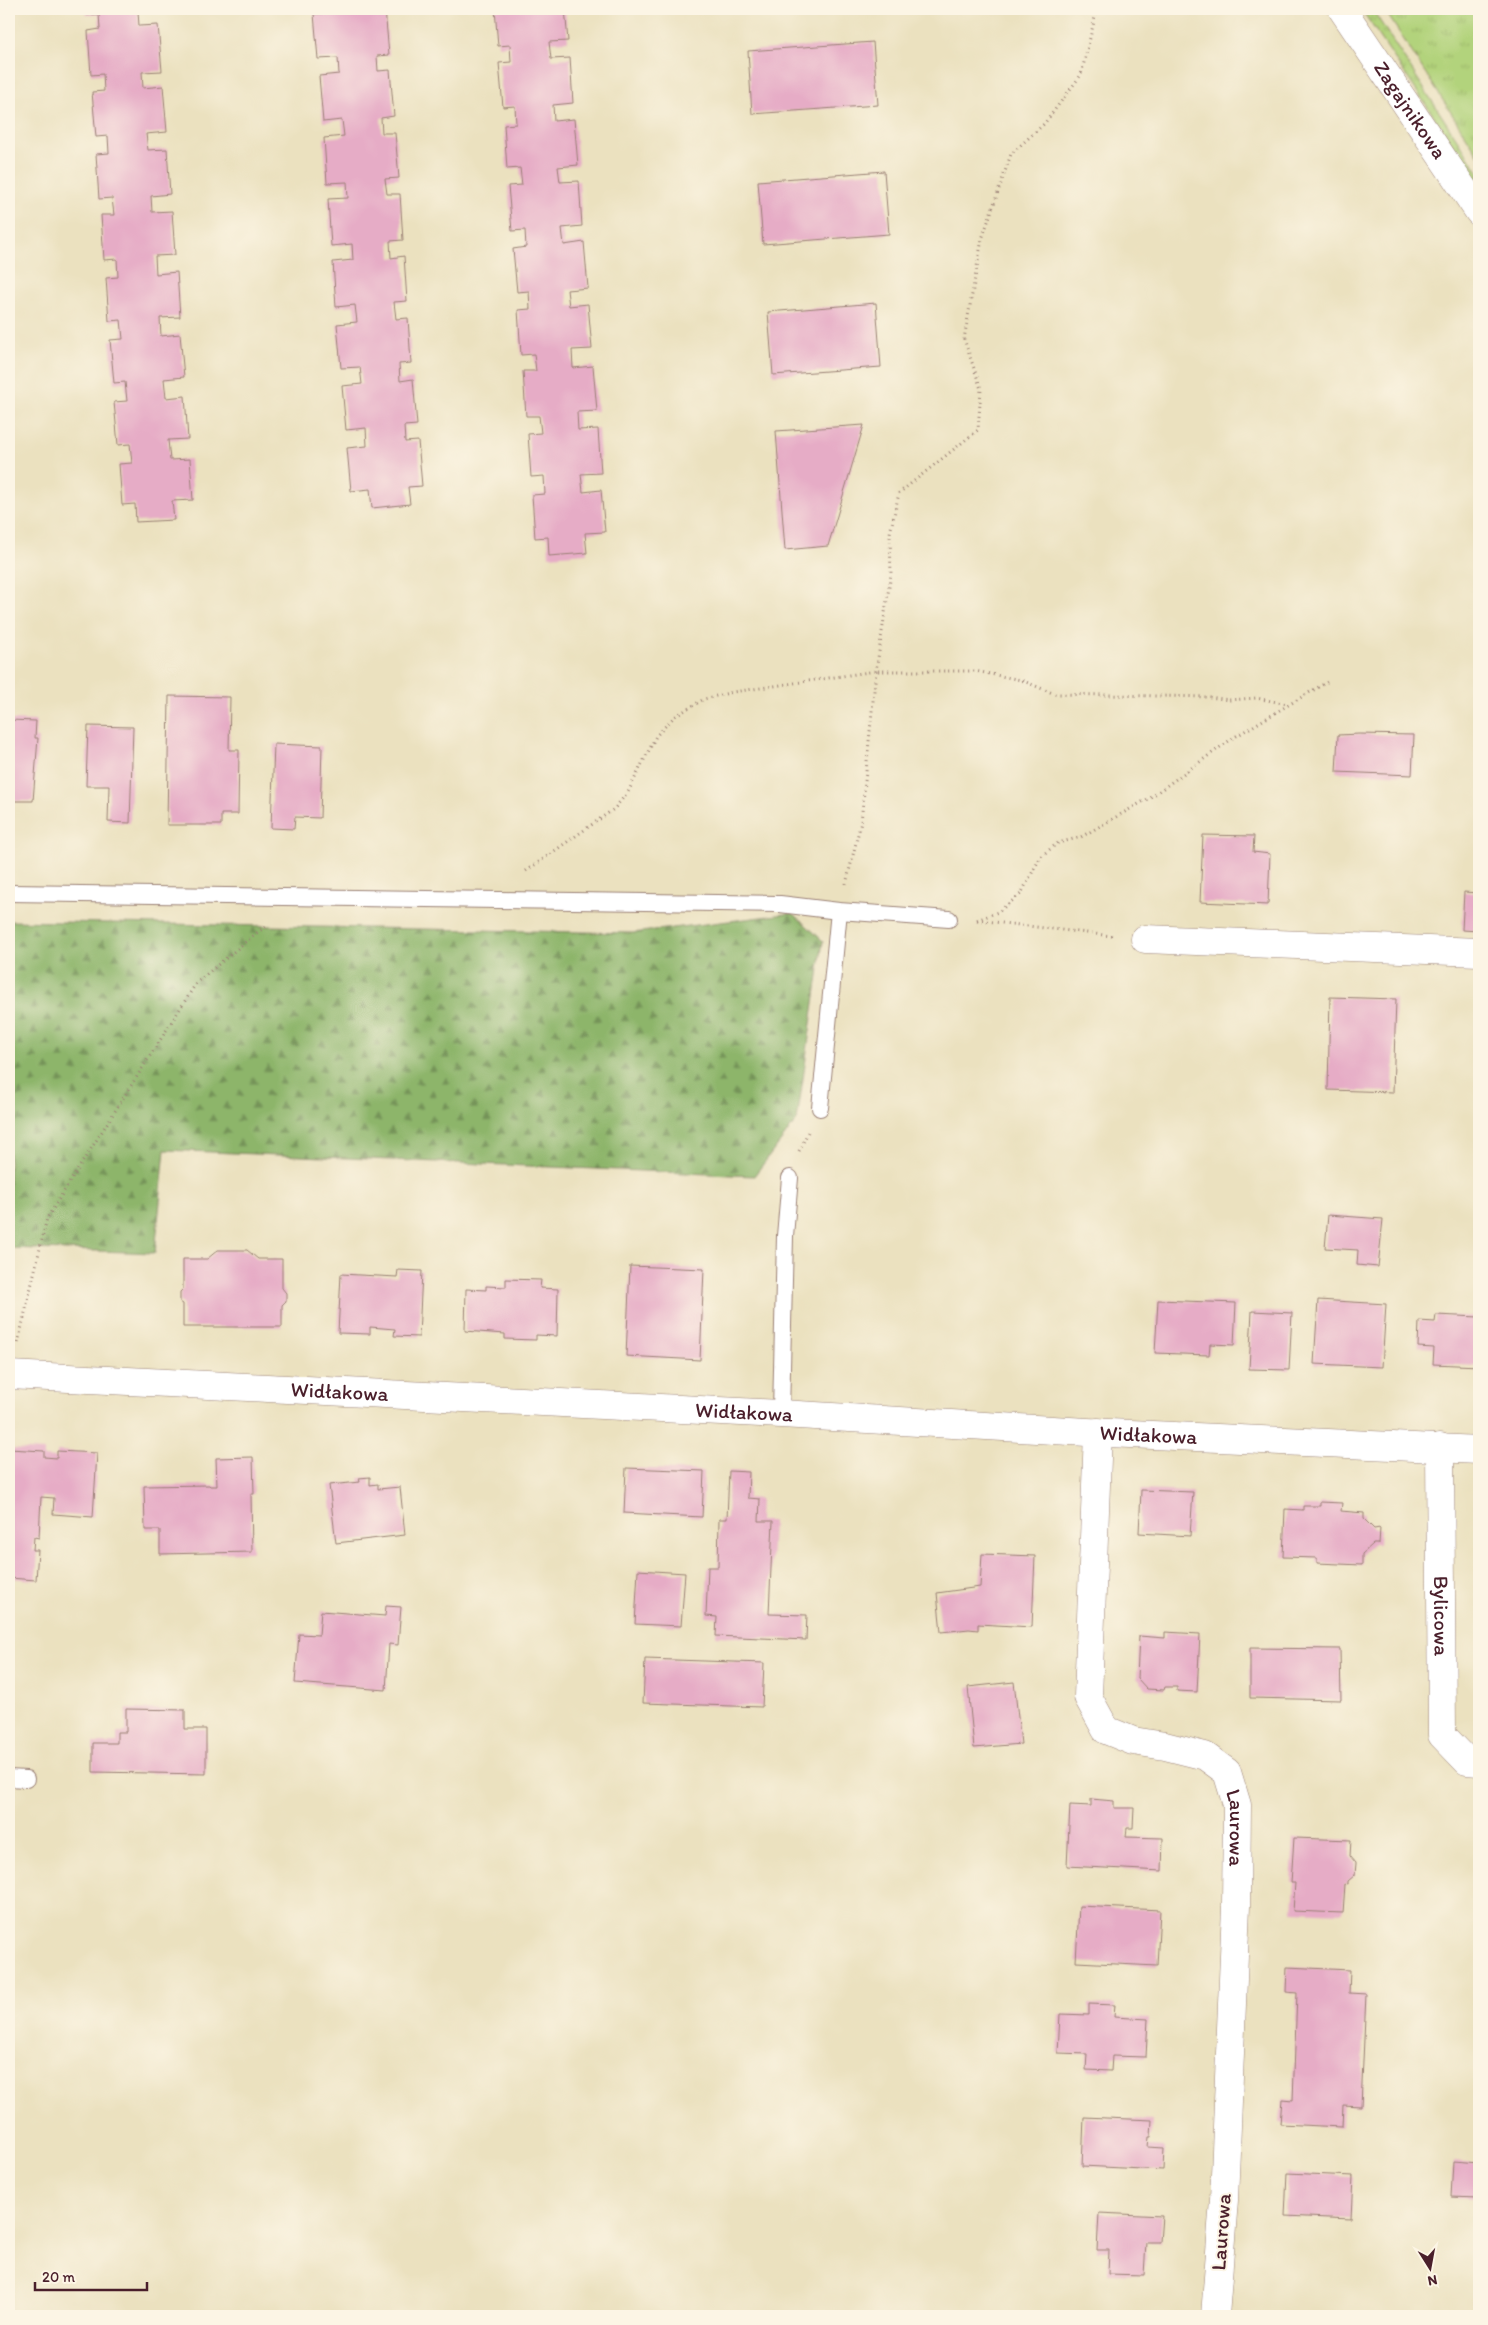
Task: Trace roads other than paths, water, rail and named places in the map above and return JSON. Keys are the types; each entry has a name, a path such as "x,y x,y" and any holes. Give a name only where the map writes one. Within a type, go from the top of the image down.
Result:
{"street":[{"name":"Zagajnikowa","path":"1342,9 1479,212"},
{"path":"1145,939 1479,952"},
{"name":"Widłakowa","path":"10,1375 1479,1450"},
{"name":"Laurowa","path":"1098,1432 1088,1697 1106,1730 1133,1741 1165,1746 1205,1756 1227,1772 1237,1805 1236,1906 1224,2200 1215,2316"},
{"name":"Bylicowa","path":"1440,1447 1442,1735 1466,1761 1479,1762"}],"lane":[{"path":"9,893 333,896 482,901 780,904 839,911 949,919"},
{"path":"820,1108 839,911"},
{"path":"781,1414 785,1236 790,1178"},
{"path":"9,1778 26,1779"}]}
